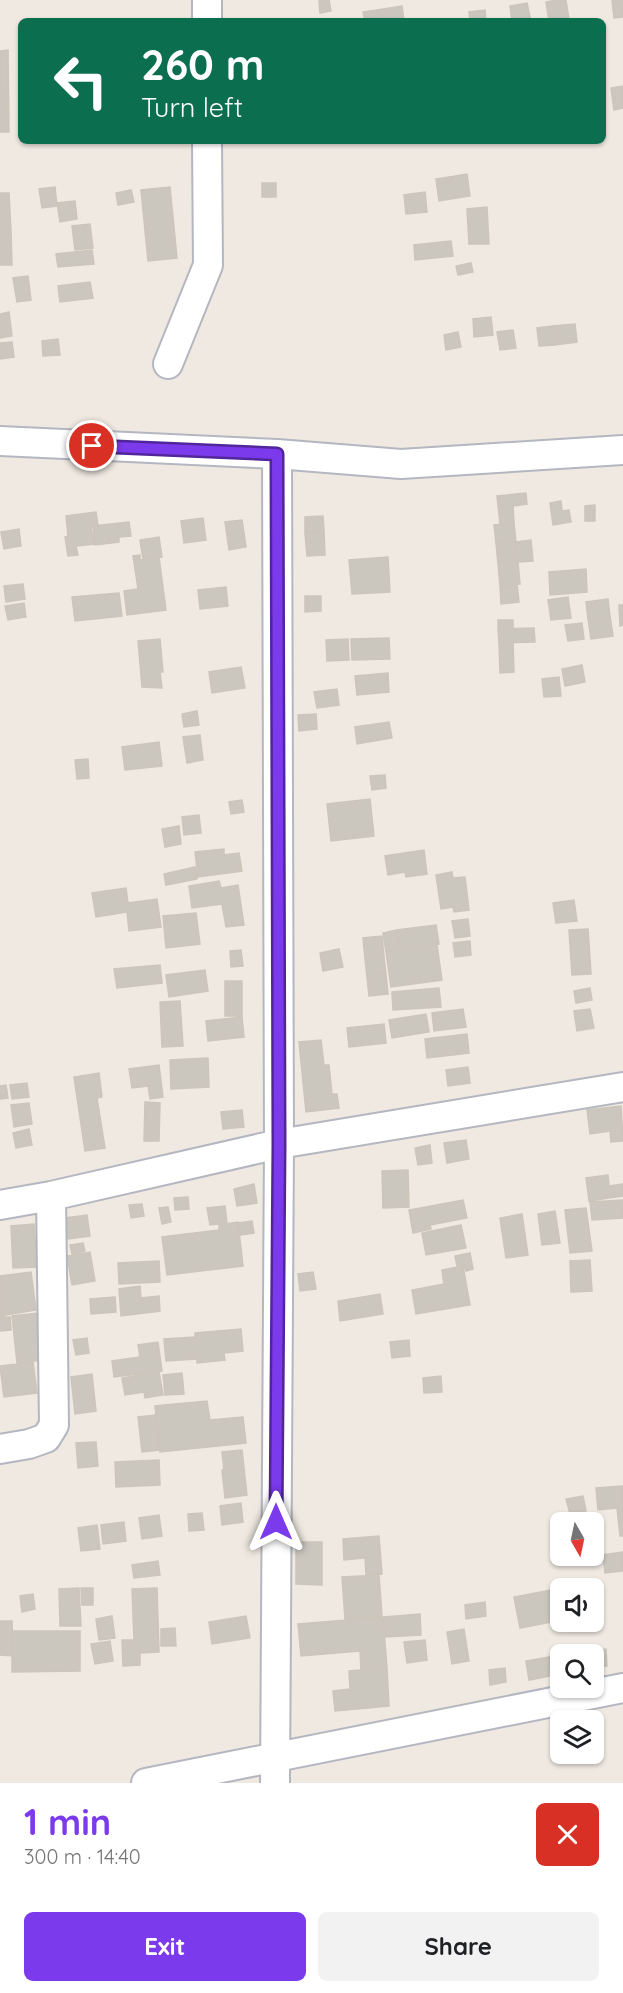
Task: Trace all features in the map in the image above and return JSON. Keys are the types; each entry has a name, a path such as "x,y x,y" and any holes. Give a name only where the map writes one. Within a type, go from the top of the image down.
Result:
{"street":[{"path":"207,0 207,18"},
{"path":"168,364 208,265 207,144"},
{"path":"0,441 277,454 401,464 623,450"},
{"path":"275,1770 279,1144 277,454"},
{"path":"0,1205 51,1196 279,1144 623,1087"},
{"path":"0,1449 29,1444 46,1437 54,1425 51,1196"},
{"path":"146,1783 275,1770 623,1688"}],"building":[{"path":"329,0 331,11 320,13 319,1"},
{"path":"566,0 569,18 549,18 546,2"},
{"path":"612,0 623,0 623,17 614,18"},
{"path":"527,3 530,18 512,18 510,6"},
{"path":"402,6 404,18 364,18 363,12"},
{"path":"485,10 486,18 470,18 469,12"},
{"path":"8,50 9,132 0,132 0,51"},
{"path":"623,86 623,108 614,110 611,88"},
{"path":"467,174 470,196 439,201 436,179"},
{"path":"262,183 276,183 276,197 262,197"},
{"path":"55,187 57,206 42,208 39,189"},
{"path":"170,187 177,258 148,261 141,190"},
{"path":"131,190 134,202 118,205 116,193"},
{"path":"425,192 427,212 406,214 404,195"},
{"path":"0,193 9,193 11,231 0,232"},
{"path":"75,201 77,219 60,222 57,203"},
{"path":"487,207 489,244 469,244 467,209"},
{"path":"90,224 93,248 75,250 72,226"},
{"path":"11,231 12,265 0,265 0,232"},
{"path":"451,241 453,256 415,260 414,245"},
{"path":"92,250 94,264 58,267 56,254"},
{"path":"471,263 473,272 458,275 456,266"},
{"path":"28,276 31,300 17,302 13,278"},
{"path":"90,282 93,298 60,302 58,286"},
{"path":"9,312 12,336 0,338 0,314"},
{"path":"491,317 493,335 474,337 473,319"},
{"path":"575,324 577,342 555,345 553,326"},
{"path":"553,326 555,345 539,346 537,328"},
{"path":"513,330 516,348 500,350 497,332"},
{"path":"458,332 461,347 446,350 444,335"},
{"path":"58,339 60,355 43,356 42,341"},
{"path":"12,342 14,357 0,359 0,343"},
{"path":"526,493 527,504 513,506 514,523 500,524 497,496"},
{"path":"561,501 562,511 569,510 571,522 553,525 550,503"},
{"path":"595,505 595,521 585,521 585,506"},
{"path":"96,512 98,526 91,527 94,544 76,546 78,555 68,556 65,537 68,536 66,516"},
{"path":"323,516 324,531 305,533 305,517"},
{"path":"203,518 206,540 184,543 181,521"},
{"path":"242,520 246,547 229,550 225,522"},
{"path":"129,522 131,536 119,537 119,542 95,545 93,526"},
{"path":"514,523 516,542 496,543 494,525"},
{"path":"19,529 21,546 4,549 1,532"},
{"path":"324,531 325,555 307,556 305,533"},
{"path":"159,537 162,557 143,559 140,540"},
{"path":"531,540 533,561 518,562 516,542"},
{"path":"516,542 518,562 498,564 496,543"},
{"path":"140,555 140,560 159,557 166,610 127,615 124,591 138,589 133,556"},
{"path":"388,557 390,592 352,594 349,560"},
{"path":"518,562 520,584 500,586 498,564"},
{"path":"586,569 587,592 550,595 549,572"},
{"path":"23,584 25,599 6,602 4,586"},
{"path":"517,584 519,602 501,604 500,586"},
{"path":"226,587 228,606 200,609 198,590"},
{"path":"119,593 122,616 75,621 72,597"},
{"path":"305,596 321,596 321,611 305,612"},
{"path":"568,597 571,618 551,620 548,600"},
{"path":"608,599 610,616 588,619 586,602"},
{"path":"24,603 26,617 8,620 5,606"},
{"path":"619,605 623,605 623,625 620,626"},
{"path":"610,616 613,636 591,639 588,619"},
{"path":"498,620 513,620 513,629 498,629"},
{"path":"582,623 584,639 568,641 565,625"},
{"path":"534,628 535,642 499,643 498,629"},
{"path":"389,638 390,659 352,660 351,639"},
{"path":"160,639 162,688 142,687 138,641"},
{"path":"348,639 349,660 327,661 326,640"},
{"path":"513,642 514,672 500,673 499,643"},
{"path":"582,665 585,682 565,686 562,669"},
{"path":"241,667 245,688 212,693 209,672"},
{"path":"388,673 389,692 357,695 355,676"},
{"path":"559,677 561,696 544,697 542,679"},
{"path":"337,689 339,705 317,708 314,692"},
{"path":"197,711 199,725 184,727 182,714"},
{"path":"316,714 317,729 299,731 298,715"},
{"path":"389,722 392,738 357,744 355,727"},
{"path":"200,735 203,760 187,763 183,737"},
{"path":"159,742 162,766 125,770 122,747"},
{"path":"88,759 89,778 77,779 75,760"},
{"path":"385,775 386,788 372,790 370,776"},
{"path":"370,799 374,836 331,841 327,804"},
{"path":"242,800 244,812 231,814 229,802"},
{"path":"199,815 201,833 184,835 182,817"},
{"path":"179,826 181,844 165,847 162,829"},
{"path":"224,849 224,855 239,853 242,871 198,877 195,852"},
{"path":"424,850 427,874 406,877 405,872 388,875 385,856"},
{"path":"195,867 197,879 166,885 164,874"},
{"path":"452,872 453,878 465,877 469,910 454,912 453,907 441,909 436,875"},
{"path":"219,881 221,888 238,885 244,925 226,927 222,904 192,908 189,886"},
{"path":"126,888 128,903 157,899 161,927 129,931 127,912 96,917 92,893"},
{"path":"574,900 577,921 556,923 553,903"},
{"path":"196,913 200,944 166,948 163,916"},
{"path":"468,919 470,936 455,938 452,921"},
{"path":"436,925 439,944 400,950 397,930"},
{"path":"588,929 591,974 572,975 569,930"},
{"path":"397,930 400,950 386,952 383,933"},
{"path":"382,936 384,957 365,959 363,938"},
{"path":"470,941 471,955 455,957 453,943"},
{"path":"437,945 442,980 391,987 386,952"},
{"path":"339,949 343,967 323,971 320,953"},
{"path":"241,950 243,966 231,967 230,951"},
{"path":"384,957 386,975 367,977 365,959"},
{"path":"160,965 162,983 117,988 114,969"},
{"path":"205,970 208,991 169,997 166,975"},
{"path":"386,975 388,994 369,996 367,977"},
{"path":"225,981 242,981 242,1016 225,1016"},
{"path":"439,988 441,1007 393,1010 392,992"},
{"path":"590,988 592,1000 576,1003 574,991"},
{"path":"180,1001 183,1046 162,1047 160,1002"},
{"path":"463,1009 466,1027 434,1031 432,1013"},
{"path":"590,1009 594,1028 577,1031 574,1011"},
{"path":"426,1014 429,1032 392,1038 389,1020"},
{"path":"242,1017 244,1037 208,1041 206,1021"},
{"path":"384,1024 386,1043 349,1047 347,1028"},
{"path":"467,1034 469,1053 427,1058 425,1039"},
{"path":"321,1040 324,1065 329,1065 332,1094 337,1094 339,1108 306,1112 299,1042"},
{"path":"208,1058 209,1087 171,1089 170,1060"},
{"path":"159,1065 163,1097 150,1099 148,1086 132,1088 129,1069"},
{"path":"468,1067 470,1083 448,1086 446,1070"},
{"path":"99,1073 102,1097 97,1098 105,1148 85,1151 74,1077"},
{"path":"27,1083 29,1097 12,1099 10,1085"},
{"path":"6,1085 8,1098 0,1099 0,1086"},
{"path":"145,1102 160,1103 159,1141 144,1141"},
{"path":"29,1103 32,1124 14,1127 11,1105"},
{"path":"621,1106 623,1141 611,1142 610,1131 590,1134 587,1110"},
{"path":"242,1110 244,1127 223,1129 221,1112"},
{"path":"29,1129 32,1145 16,1148 13,1133"},
{"path":"466,1140 469,1159 447,1163 444,1143"},
{"path":"430,1145 432,1163 418,1165 415,1148"},
{"path":"408,1170 409,1207 383,1208 382,1171"},
{"path":"608,1175 609,1186 623,1184 623,1196 589,1201 586,1178"},
{"path":"254,1184 257,1203 237,1206 234,1189"},
{"path":"188,1197 189,1209 175,1210 174,1198"},
{"path":"463,1200 467,1218 430,1225 431,1229 413,1233 409,1210"},
{"path":"623,1200 623,1218 592,1220 590,1202"},
{"path":"142,1204 144,1216 131,1218 129,1205"},
{"path":"225,1206 227,1223 210,1225 207,1208"},
{"path":"168,1207 171,1222 162,1224 159,1208"},
{"path":"586,1208 592,1251 570,1253 565,1210"},
{"path":"555,1211 560,1243 542,1245 538,1214"},
{"path":"522,1214 528,1255 506,1258 500,1218"},
{"path":"87,1215 90,1236 68,1239 65,1218"},
{"path":"252,1221 254,1233 241,1235 239,1223"},
{"path":"238,1222 243,1266 167,1275 162,1237 219,1230 219,1225"},
{"path":"34,1224 37,1267 13,1268 11,1226"},
{"path":"461,1225 466,1248 426,1255 422,1233"},
{"path":"83,1243 85,1251 72,1254 70,1245"},
{"path":"90,1252 95,1281 72,1285 67,1256"},
{"path":"470,1253 473,1269 466,1271 464,1265 457,1266 455,1256"},
{"path":"590,1260 592,1291 571,1292 570,1261"},
{"path":"159,1261 160,1282 119,1284 118,1263"},
{"path":"463,1266 470,1305 416,1314 412,1290 444,1284 442,1270"},
{"path":"31,1272 36,1310 0,1316 0,1276"},
{"path":"313,1272 316,1289 300,1291 298,1274"},
{"path":"140,1286 141,1298 159,1296 160,1311 121,1316 119,1289"},
{"path":"380,1294 383,1314 340,1321 338,1301"},
{"path":"115,1297 116,1312 91,1314 90,1299"},
{"path":"38,1313 43,1360 17,1363 12,1316"},
{"path":"0,1317 10,1317 11,1330 0,1331"},
{"path":"241,1329 243,1351 224,1353 225,1360 197,1363 197,1359 166,1361 164,1339 195,1337 195,1333"},
{"path":"87,1338 89,1353 76,1355 73,1340"},
{"path":"409,1340 410,1356 392,1358 390,1342"},
{"path":"158,1342 162,1371 114,1377 112,1361 140,1357 138,1345"},
{"path":"33,1362 37,1393 4,1397 0,1366"},
{"path":"159,1372 163,1395 145,1398 144,1392 125,1395 122,1378"},
{"path":"182,1373 184,1394 165,1395 163,1375"},
{"path":"92,1374 96,1411 75,1414 71,1377"},
{"path":"441,1376 442,1392 424,1393 423,1378"},
{"path":"207,1401 210,1420 243,1417 246,1443 160,1452 155,1406"},
{"path":"156,1415 160,1450 142,1452 138,1417"},
{"path":"96,1442 98,1466 78,1468 76,1443"},
{"path":"242,1450 244,1468 224,1470 222,1452"},
{"path":"159,1460 160,1485 116,1487 115,1462"},
{"path":"244,1468 247,1495 225,1498 222,1470"},
{"path":"623,1486 623,1536 620,1536 617,1508 598,1510 596,1488"},
{"path":"583,1496 586,1511 569,1512 566,1499"},
{"path":"241,1503 243,1522 222,1525 220,1506"},
{"path":"202,1513 204,1530 189,1531 188,1514"},
{"path":"159,1515 162,1536 142,1539 139,1518"},
{"path":"124,1522 126,1541 103,1544 101,1525"},
{"path":"97,1525 100,1549 81,1551 78,1528"},
{"path":"379,1536 382,1574 366,1575 365,1558 344,1560 343,1539"},
{"path":"296,1542 322,1542 322,1585 296,1584"},
{"path":"623,1552 623,1571 605,1573 604,1555"},
{"path":"158,1561 160,1575 134,1578 132,1565"},
{"path":"379,1575 382,1616 345,1619 342,1577"},
{"path":"79,1588 81,1626 60,1626 59,1589"},
{"path":"81,1588 93,1588 93,1605 82,1605"},
{"path":"157,1588 159,1652 140,1653 140,1665 123,1666 122,1640 134,1640 132,1589"},
{"path":"550,1590 550,1622 520,1628 514,1597"},
{"path":"33,1594 35,1609 22,1612 20,1596"},
{"path":"485,1602 486,1616 466,1619 465,1605"},
{"path":"420,1614 421,1635 385,1637 384,1617"},
{"path":"112,1616 115,1638 99,1640 96,1619"},
{"path":"246,1616 250,1638 212,1644 209,1622"},
{"path":"383,1617 387,1668 361,1670 360,1651 301,1656 298,1624"},
{"path":"0,1621 12,1621 13,1656 0,1655"},
{"path":"175,1628 176,1646 161,1646 161,1629"},
{"path":"464,1629 469,1661 452,1664 447,1632"},
{"path":"12,1631 80,1631 80,1671 12,1672"},
{"path":"425,1640 427,1660 407,1663 404,1642"},
{"path":"110,1641 113,1661 95,1664 91,1644"},
{"path":"604,1649 606,1649 607,1666 604,1666"},
{"path":"550,1657 550,1676 529,1680 526,1661"},
{"path":"387,1668 389,1706 335,1711 333,1691 350,1689 349,1671"},
{"path":"505,1668 506,1682 490,1685 489,1670"}],"route":[{"path":"92,446 277,454 279,1144 276,1522"}]}
